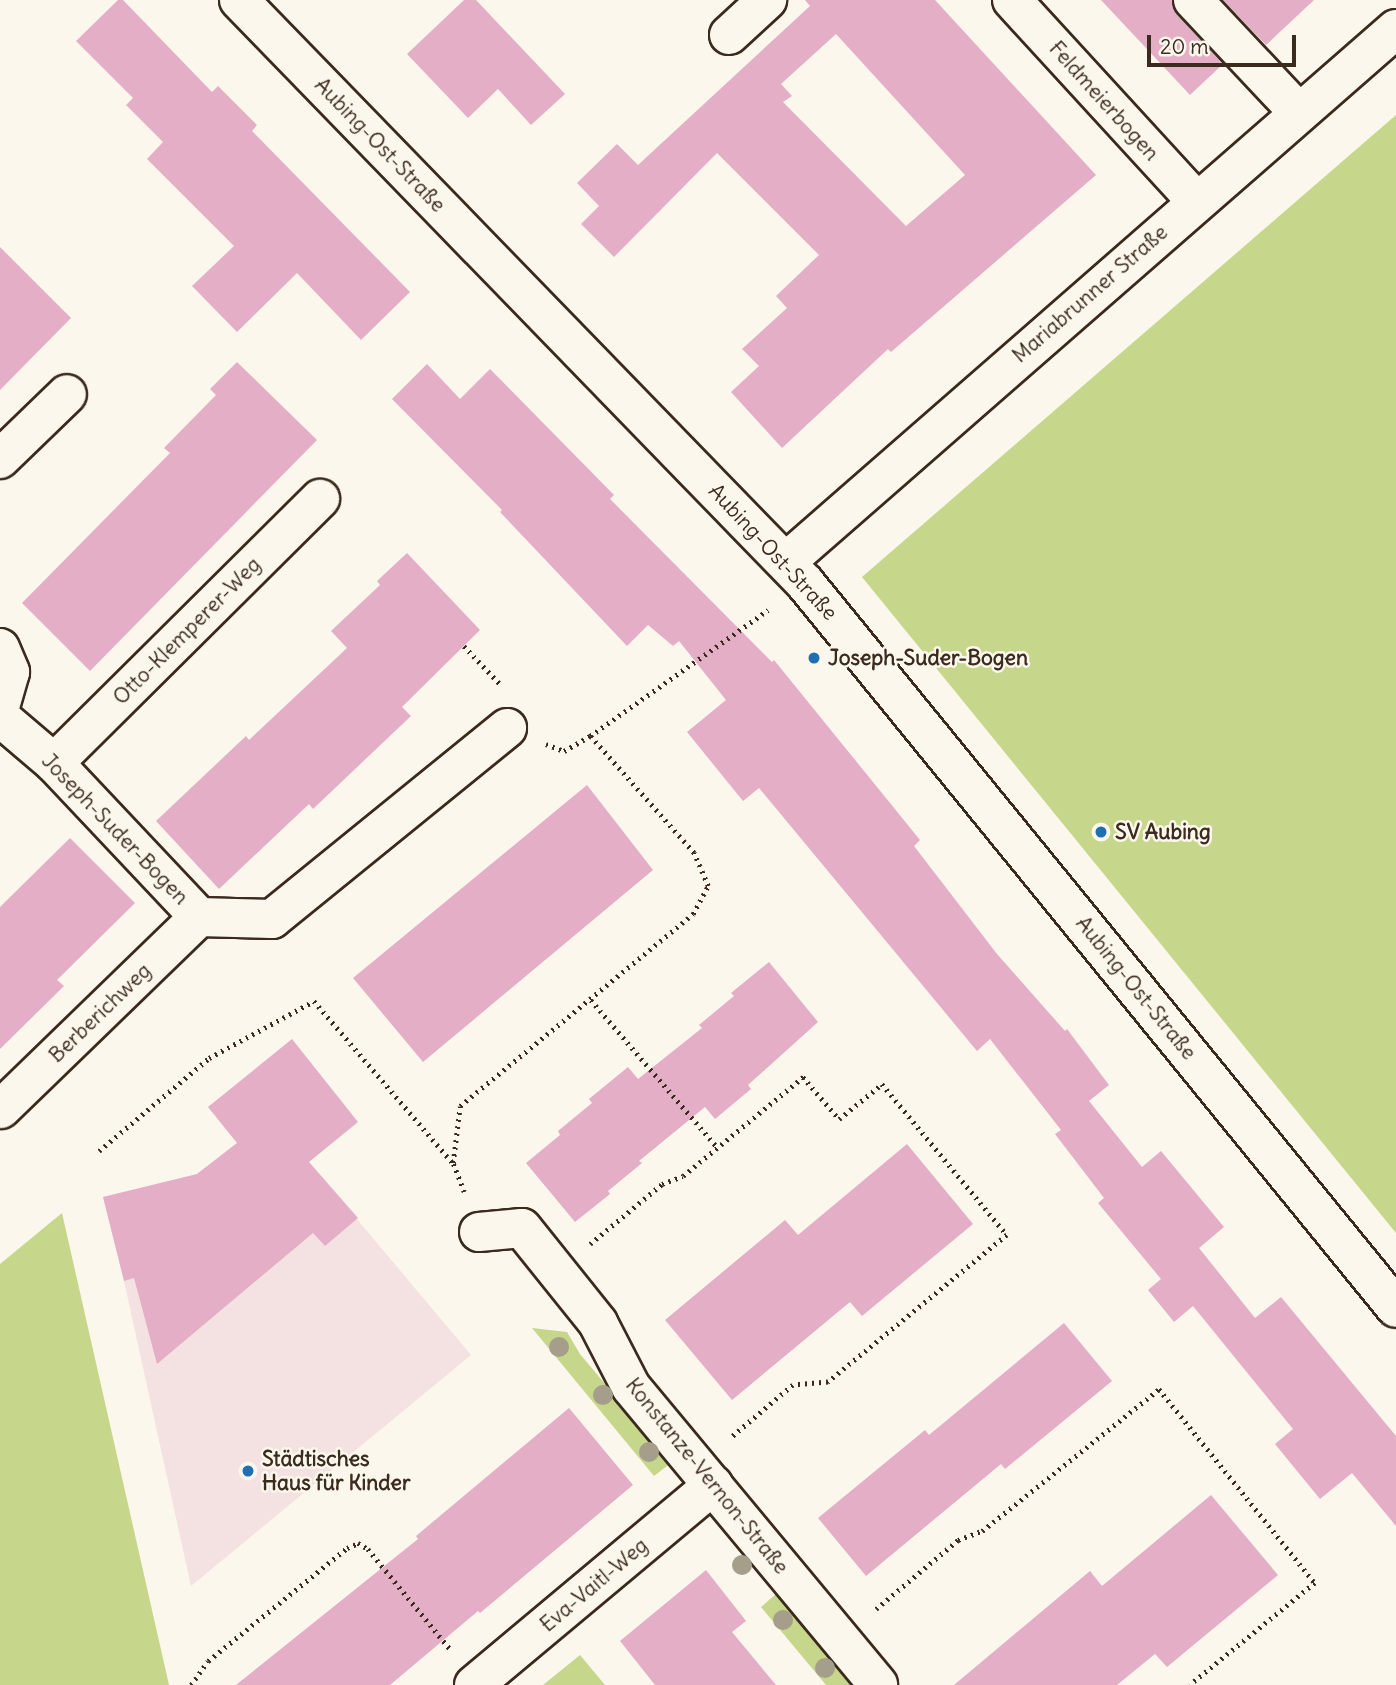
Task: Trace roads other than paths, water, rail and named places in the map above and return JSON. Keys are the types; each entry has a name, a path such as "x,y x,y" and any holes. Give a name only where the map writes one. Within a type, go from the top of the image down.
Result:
{"street":[{"name":"Aubing-Ost-Straße","path":"239,0 796,572 1396,1308"},
{"path":"729,35 767,0"},
{"name":"Feldmeierbogen","path":"1012,0 1195,201"},
{"path":"1193,0 1299,113"},
{"name":"Mariabrunner Straße","path":"796,572 1195,201 1396,29"},
{"path":"0,459 66,394"},
{"name":"Otto-Klemperer-Weg","path":"54,763 320,499"},
{"path":"0,648 10,672 0,708"},
{"name":"Joseph-Suder-Bogen","path":"0,717 54,763 199,917 272,919 507,728"},
{"name":"Berberichweg","path":"1,1110 199,917"},
{"name":"Konstanze-Vernon-Straße","path":"479,1232 522,1228 598,1323 631,1387 878,1685"},
{"name":"Eva-Vaitl-Weg","path":"476,1683 713,1485"}],"place":[{"name":"Joseph-Suder-Bogen","path":"814,658"},
{"name":"SV Aubing","path":"1101,832"},
{"name":"Städtisches Haus für Kinder","path":"248,1471"}]}
